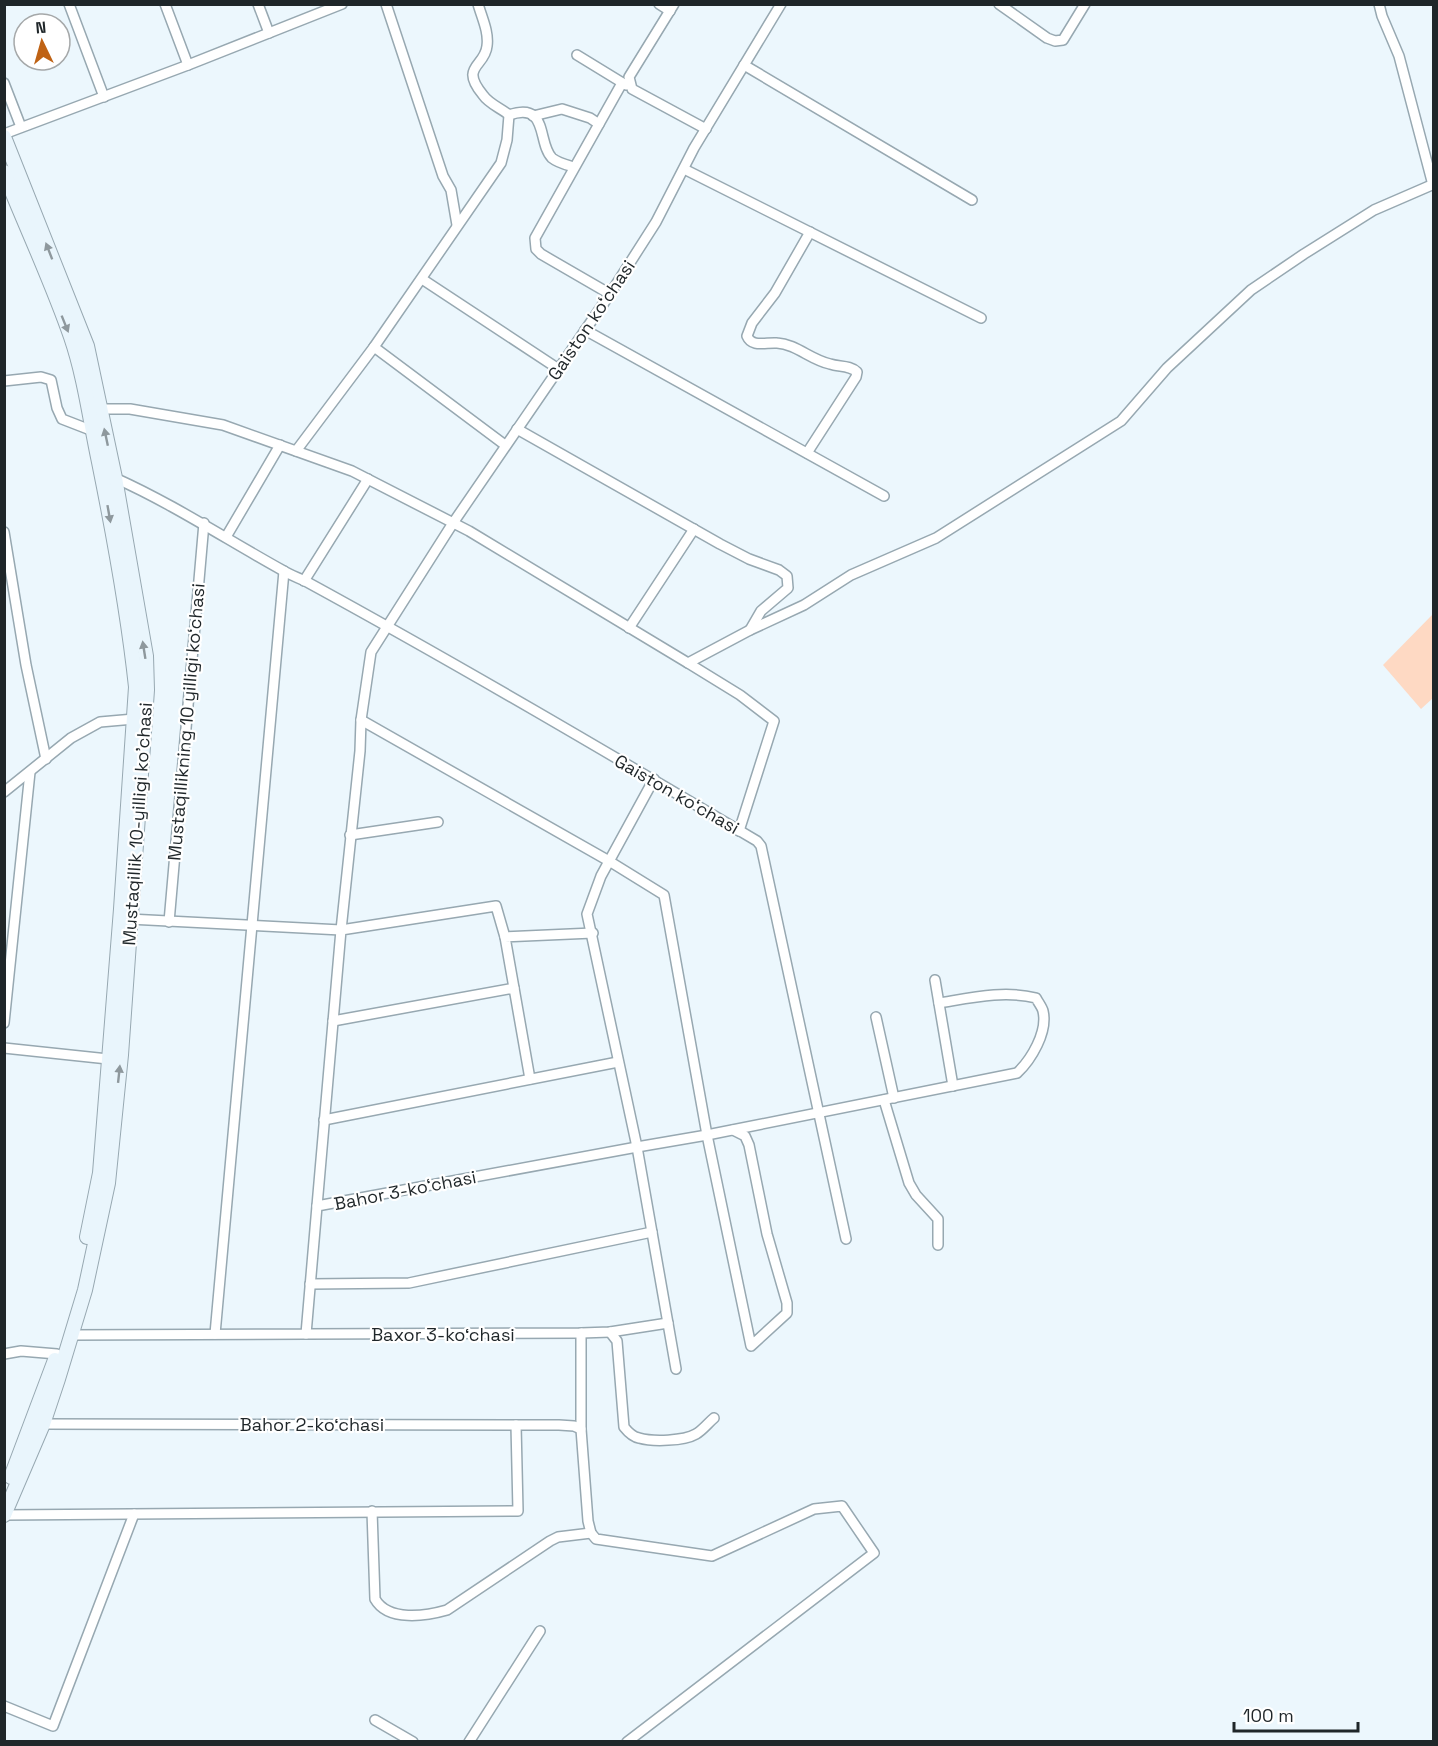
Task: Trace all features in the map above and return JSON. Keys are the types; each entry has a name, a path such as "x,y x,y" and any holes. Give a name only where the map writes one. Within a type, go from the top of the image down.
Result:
{"main road":[{"name":"Mustaqillik 10-yilligi ko'chasi","path":"4,135 87,346 95,409 93,431 133,656 136,687 100,1173 78,1281 57,1354 4,1494"},
{"name":"Mustaqillik 10-yilligi ko'chasi","path":"4,172 70,337 95,409 115,478 146,656 147,690 121,1055 108,1183 85,1290 71,1335 43,1424 4,1515"}],"street":[{"path":"69,4 104,97"},
{"path":"165,4 188,65"},
{"path":"258,4 269,33"},
{"path":"4,135 342,4"},
{"path":"386,4 443,176 450,190 457,225"},
{"path":"478,4 488,41 484,55 473,71 473,78 484,97 508,115 524,113 533,116 540,124 550,155 554,160 574,168"},
{"path":"632,89 629,77 672,8 659,4"},
{"name":"Gaiston koʻchasi","path":"386,626 656,222 706,129 781,4"},
{"path":"999,4 1047,38 1055,41 1063,40 1084,4"},
{"path":"688,663 804,605 851,575 936,538 1121,421 1167,368 1251,290 1374,210 1433,185 1399,56 1379,4"},
{"path":"577,55 632,89 706,129"},
{"path":"744,65 972,200"},
{"path":"4,83 21,128"},
{"path":"610,294 541,254 536,249 535,238 622,83"},
{"path":"533,116 562,109 590,118 599,124"},
{"path":"296,451 422,279 501,163 507,140 508,115"},
{"path":"684,169 981,318"},
{"path":"807,453 856,377 856,372 853,368 830,365 784,344 754,344 747,336 752,323 775,293 810,232"},
{"path":"422,279 557,368"},
{"path":"585,330 884,496"},
{"path":"374,346 506,445"},
{"path":"4,381 41,376 51,380 57,408 62,419 93,431"},
{"path":"95,409 130,409 223,425 352,471 453,523 740,695 774,721 739,831"},
{"path":"517,429 749,559 766,564 787,576 788,588 761,611 750,630"},
{"path":"226,537 280,446"},
{"name":"Gaiston koʻchasi","path":"115,478 204,523 284,572 304,580 386,626 654,779 757,841 761,846 846,1239"},
{"path":"304,580 368,479"},
{"name":"Mustaqillikning 10 yilligi koʻchasi","path":"169,922 204,523"},
{"path":"630,628 694,529"},
{"path":"4,532 26,665 46,759"},
{"path":"215,1334 284,572"},
{"path":"317,1206 361,720 371,652 386,626"},
{"path":"4,792 71,738 100,722 134,719"},
{"path":"361,720 609,861 664,896 707,1136 752,1346 787,1312 787,1303 767,1234 749,1145 745,1136 734,1130"},
{"path":"4,1023 30,772"},
{"path":"654,779 601,876 587,914 593,933 637,1147 676,1369"},
{"path":"350,835 438,822"},
{"path":"129,919 341,930 496,906 505,937 530,1079"},
{"path":"505,937 593,933"},
{"path":"935,980 953,1086"},
{"path":"333,1021 514,988"},
{"name":"Bahor 3-koʻchasi","path":"306,1334 317,1206 707,1136 1017,1074 1026,1065 1044,1023 1043,1010 1036,999 1024,995 979,996 939,1003"},
{"path":"876,1017 889,1099 909,1183 916,1195 938,1219 938,1245"},
{"path":"4,1048 108,1059"},
{"path":"324,1120 618,1062"},
{"path":"310,1284 410,1283 652,1233"},
{"name":"Baxor 3-koʻchasi","path":"306,1334 581,1334 668,1323"},
{"path":"610,1332 617,1341 624,1428 631,1434 648,1439 688,1438 698,1433 714,1418"},
{"path":"71,1335 306,1334"},
{"path":"581,1334 581,1429 591,1533 596,1539 712,1556 814,1509 842,1506 874,1553 627,1742"},
{"path":"4,1354 21,1351 57,1354"},
{"name":"Bahor 2-koʻchasi","path":"43,1424 559,1425 581,1429"},
{"path":"4,1515 518,1511 516,1425"},
{"path":"372,1511 375,1599 379,1606 404,1616 428,1616 447,1610 549,1540 591,1533"},
{"path":"4,1706 52,1726 134,1514"},
{"path":"469,1742 540,1631"},
{"path":"375,1720 413,1742"}],"shaded area":[{"path":"1433,614 1433,698 1421,709 1383,665"}]}
